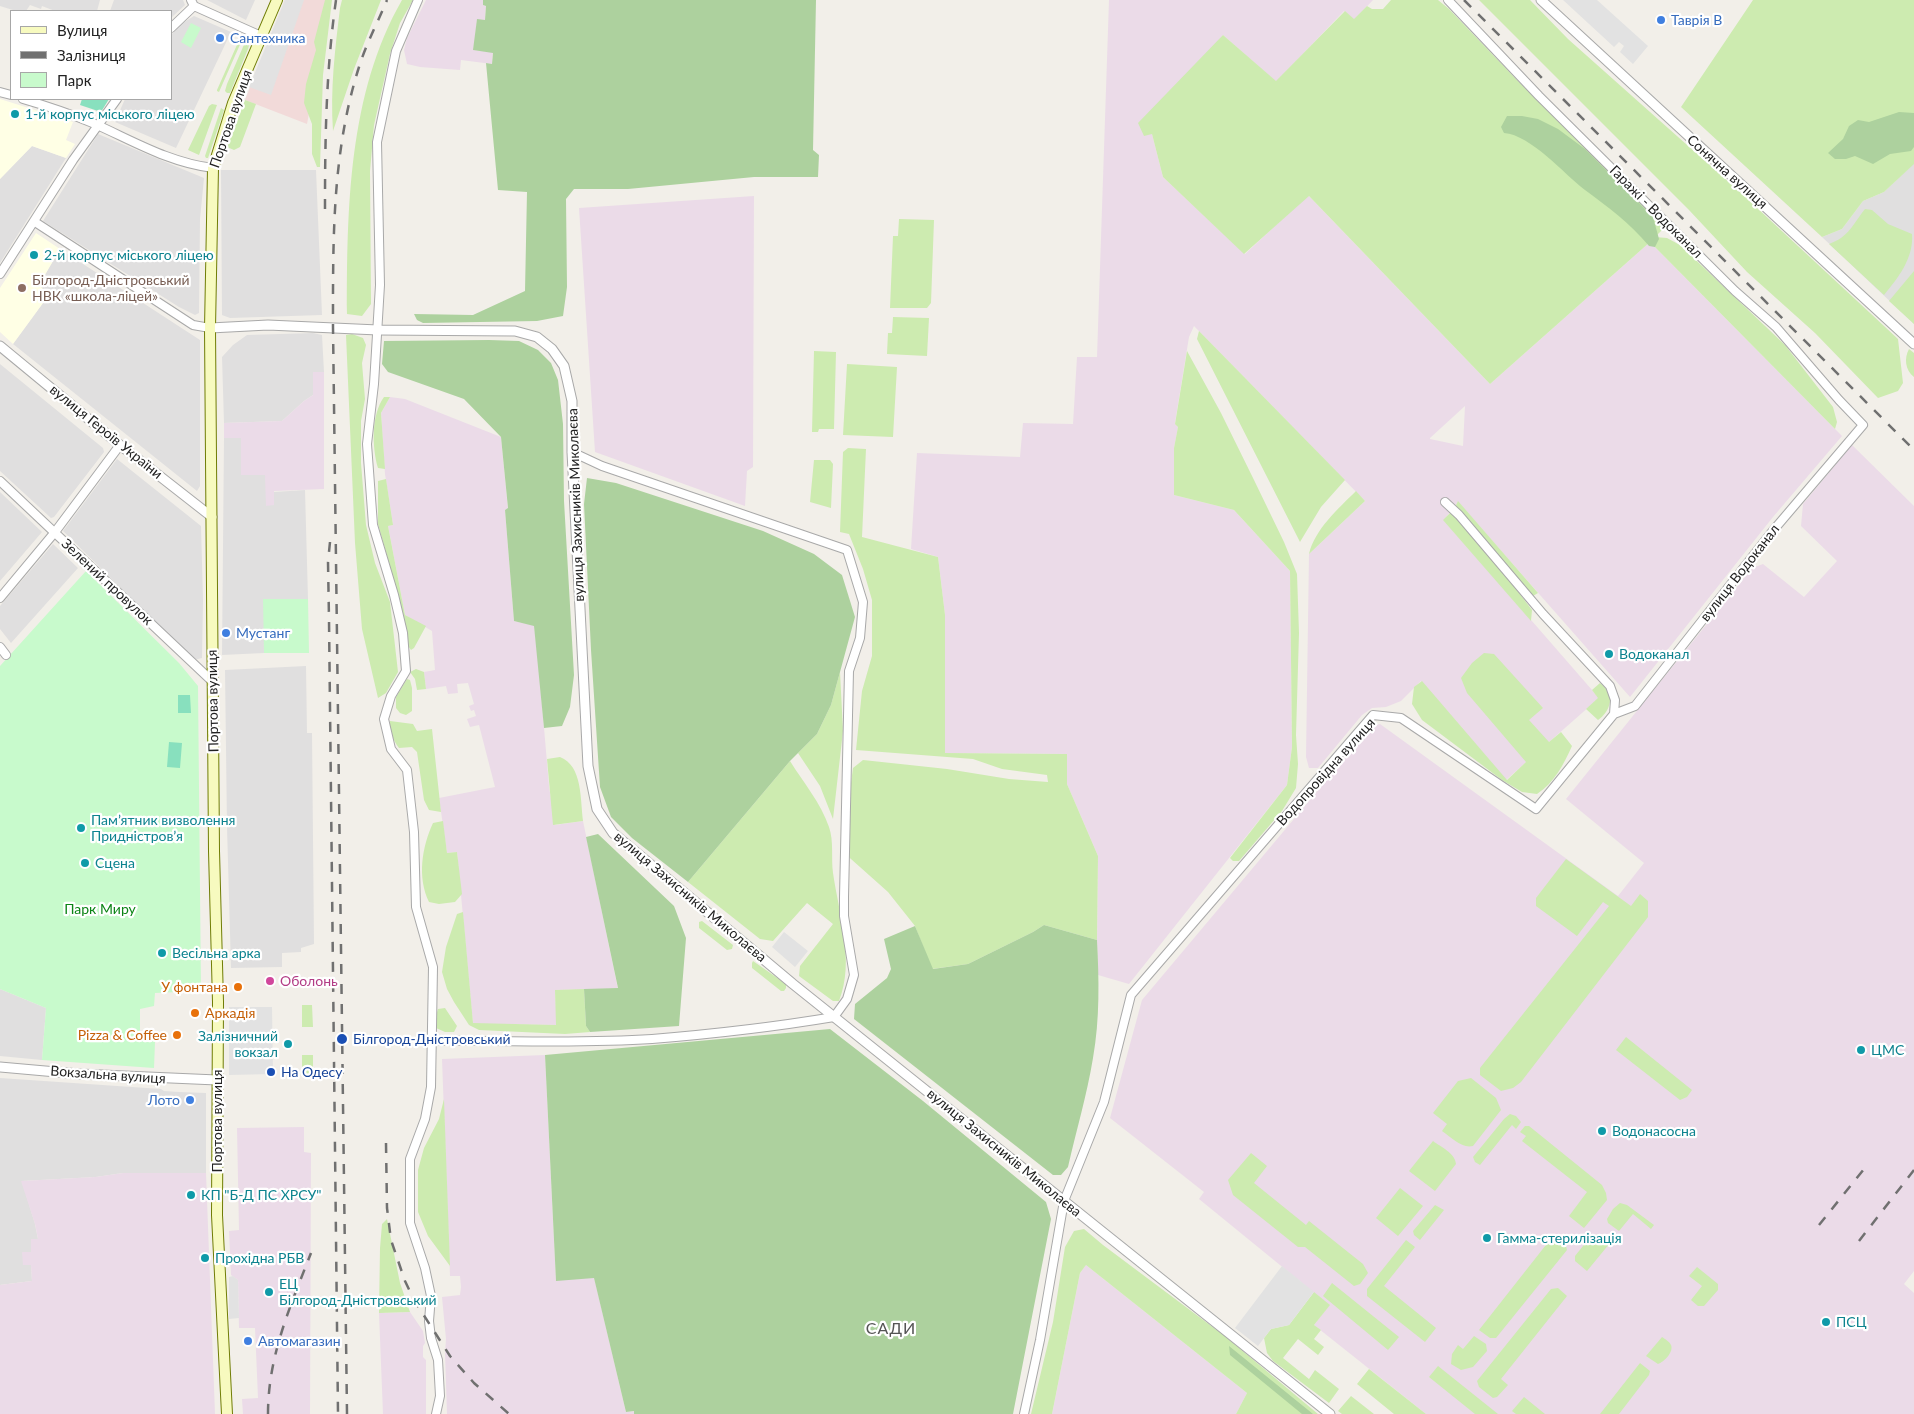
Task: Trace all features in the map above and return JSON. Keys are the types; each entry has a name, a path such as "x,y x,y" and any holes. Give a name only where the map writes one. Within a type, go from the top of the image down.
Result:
{"main road":[{"name":"Портова вулиця","path":"227,1414 217,1215 218,1002 214,851 210,328 212,168 234,103 277,0"}],"street":[{"path":"418,0 396,51 377,142 380,284 378,330 367,444 373,525 394,595 402,633 406,671 390,696 384,719 392,749 407,770 414,832 416,907 433,967 431,1088 425,1118 410,1159 410,1223 425,1268 431,1296 430,1338 438,1360 440,1396 436,1414"},
{"name":"Гаражі - Водоканал","path":"1448,0 1539,96 1722,278 1776,327 1839,400 1863,424"},
{"name":"Сонячна вулиця","path":"1541,0 1914,344"},
{"path":"172,27 193,3 261,36"},
{"path":"26,100 72,114 165,156 193,166 212,168"},
{"path":"0,274 97,125 116,100"},
{"path":"35,222 193,325 210,328"},
{"name":"вулиця Захисників Миколаєва","path":"210,328 268,325 378,330 514,331 537,338 552,349 564,366 572,401 572,452 588,766 597,809 613,833 834,1017 1330,1414"},
{"name":"вулиця Героїв України","path":"0,346 120,445 212,517"},
{"name":"вулиця Водоканал","path":"1614,714 1635,706 1771,533 1863,424"},
{"path":"0,598 55,532 120,445"},
{"path":"432,1041 652,1039 788,1025 834,1017 847,999 854,975 844,916 849,671 860,638 863,602 847,550 602,466 572,452"},
{"name":"Зелений провулок","path":"0,481 214,683"},
{"path":"1445,502 1459,515 1543,614 1610,686 1615,700 1614,714"},
{"path":"0,647 6,655"},
{"name":"Водопровідна вулиця","path":"1064,1201 1104,1102 1131,995 1373,715 1401,718 1536,809 1614,714"},
{"name":"Вокзальна вулиця","path":"0,1067 79,1074 217,1080"},
{"path":"1024,1414 1040,1340 1064,1201"}],"shaded area":[{"path":"0,0 100,0 97,10 52,10 42,6 41,9 30,5 27,10 13,10 0,6"},
{"path":"114,0 183,0 185,5 172,17 172,10 110,10"},
{"path":"207,0 255,0 246,20"},
{"path":"285,0 330,0 307,124 245,100"},
{"path":"285,0 304,0 271,95 249,87"},
{"path":"426,0 483,0 483,5 486,6 485,20 477,20 474,50 493,52 492,64 461,60 460,70 420,67 407,64 404,50 407,38"},
{"path":"1109,0 1373,0 1354,20 1344,11 1276,82 1223,35 1152,134 1163,177 1245,254 1308,195 1490,384 1650,242 1842,436 1773,517 1630,697 1458,502 1444,520 1599,698 1506,780 1421,681 1401,701 1386,707 1372,708 1362,715 1318,768 1309,768 1306,757 1309,554 1365,501 1194,326 1189,337 1175,423 1178,427 1174,448 1174,495 1234,510 1290,571 1292,747 1287,785 1129,984 1098,975 1098,856 1067,784 1067,754 945,753 945,615 938,557 911,549 917,453 1020,457 1023,423 1073,424 1077,357 1097,357","holes":["1465,406 1463,446 1430,438"]},
{"path":"1563,0 1597,0 1648,46 1633,64 1620,52 1624,46 1619,42 1614,47"},
{"path":"194,16 231,32 176,148 115,122 125,100 172,100 172,34 181,24"},
{"path":"0,99 73,122 66,140 75,144 66,158 32,146 0,179"},
{"path":"98,134 204,178 200,219 199,313 195,315 179,307 43,221"},
{"path":"32,146 66,158 0,263 0,179"},
{"path":"1913,164 1914,324 1822,237 1842,229 1863,201 1884,192"},
{"path":"221,170 316,170 322,315 230,318 222,315"},
{"path":"754,196 753,467 747,471 745,506 595,452 579,208"},
{"name":"Білгород-Дністровський НВК «школа-ліцей»","path":"36,233 60,249 39,285 43,289 37,298 43,303 13,344 0,332 0,288"},
{"path":"60,249 200,340 200,486 197,491 13,344 43,303 37,298 39,285"},
{"path":"313,333 322,335 324,372 313,373 313,395 282,421 224,423 222,357 233,345 247,335"},
{"path":"0,364 103,448 104,452 54,517 51,518 0,471"},
{"path":"313,372 324,372 324,489 274,491 274,505 266,506 265,475 241,475 241,438 224,438 224,423 282,421 313,395"},
{"path":"390,397 405,399 501,437 508,509 505,510 514,621 534,625 549,786 555,825 583,821 618,989 555,990 557,1025 473,1024 457,852 447,853 439,798 495,787 479,725 470,727 467,719 476,716 474,710 471,711 469,706 474,704 468,683 457,684 458,693 448,694 446,686 426,689 424,672 435,670 432,631 405,615 388,526 393,525 385,474 381,413"},
{"path":"224,438 241,438 241,475 265,475 274,492 305,490 308,599 264,599 264,653 222,655"},
{"path":"1852,445 1914,506 1914,1271 1904,1284 1914,1293 1914,1414 1426,1414 1314,1325 1329,1305 1199,1199 1204,1192 1110,1118 1142,1000 1372,726 1380,724 1618,896 1644,863 1566,799 1752,568 1763,564 1804,597 1837,561 1801,526 1803,504"},
{"path":"117,459 201,526 202,658 194,660 63,531"},
{"path":"0,492 42,532 0,581"},
{"path":"53,544 78,568 11,643 0,629 0,606"},
{"path":"306,666 307,733 312,733 314,944 301,948 301,952 282,953 282,967 231,968 225,670"},
{"path":"784,932 808,951 795,967 772,947"},
{"path":"0,989 46,1008 42,1060 0,1056"},
{"path":"229,1007 272,1007 273,1074 229,1075"},
{"path":"545,1055 556,1280 594,1277 626,1412 634,1411 634,1414 447,1414 446,1339 442,1297 460,1295 461,1287 460,1276 450,1276 442,1059"},
{"path":"0,1078 206,1093 206,1173 123,1173 96,1177 22,1181 38,1239 31,1252 23,1252 31,1265 32,1281 0,1285"},
{"path":"304,1127 304,1152 311,1153 310,1414 243,1414 242,1399 258,1398 255,1328 239,1328 238,1280 231,1275 229,1231 239,1230 237,1128"},
{"path":"123,1173 206,1173 215,1414 0,1414 0,1285 32,1281 31,1265 23,1265 22,1252 31,1252 31,1239 38,1239 21,1181 96,1177"},
{"path":"1086,1265 1247,1393 1236,1414 1052,1414 1080,1273"},
{"path":"1282,1266 1314,1292 1289,1325 1271,1329 1258,1346 1235,1328"},
{"path":"233,1276 238,1280 239,1318 229,1319 229,1277"},
{"path":"410,1312 423,1331 425,1343 423,1346 423,1357 426,1360 426,1414 383,1414 379,1313"}],"green space":[{"path":"325,0 332,0 323,75 320,167 317,167 312,154 312,124 304,103 306,84 316,50 314,42"},
{"path":"342,0 381,0 354,69 333,131 332,100 334,70"},
{"path":"402,0 413,0 400,23 390,54 374,125 370,171 371,304 362,316 347,314 350,194 354,153 361,113 371,74 384,36"},
{"path":"483,0 816,0 813,150 819,155 818,177 754,177 628,189 574,189 566,199 567,287 563,316 537,321 423,323 417,320 414,314 473,315 525,291 527,192 498,190 486,63 492,64 493,53 473,50 477,19 485,20 486,6 483,5"},
{"path":"1391,0 1438,0 1449,9 1517,80 1660,222 1662,230 1655,237 1667,238 1680,245 1785,345 1833,407 1837,422 1835,429 1650,242 1490,384 1309,196 1244,254 1163,177 1152,134 1144,136 1138,123 1223,35 1276,81 1345,11 1354,19 1367,6 1372,9 1383,9"},
{"path":"1479,0 1530,0 1568,39 1741,193 1898,339 1903,383 1898,391 1878,398 1815,333 1747,272 1689,210"},
{"path":"1753,0 1914,0 1914,164 1884,192 1863,201 1842,229 1822,237 1681,107"},
{"path":"191,23 201,28 191,48 181,42"},
{"path":"240,38 242,40 219,92 217,90"},
{"path":"248,39 250,42 248,49 230,93 227,93 225,91 227,84"},
{"path":"82,100 108,100 101,112 80,105"},
{"path":"245,100 256,104 240,147 234,150 227,147"},
{"path":"212,104 217,105 199,155 188,150 209,106"},
{"path":"221,108 224,110 208,158 206,158 205,156"},
{"path":"1899,112 1914,113 1914,147 1911,151 1890,154 1873,164 1855,156 1846,159 1835,159 1828,153 1843,139 1849,126 1858,120 1869,122"},
{"path":"1507,116 1538,119 1558,129 1585,149 1653,217 1659,239 1655,247 1649,246 1626,222 1585,190 1547,156 1525,140 1504,133 1501,127"},
{"path":"1865,209 1872,210 1888,224 1912,234 1908,259 1900,275 1884,295 1829,244 1846,234"},
{"path":"899,219 934,220 931,303 927,308 890,308 893,236 898,236"},
{"path":"1914,271 1914,324 1889,301"},
{"path":"893,317 929,318 927,356 887,354 888,333 892,333"},
{"path":"1199,331 1345,480 1321,507 1300,542 1197,339"},
{"path":"352,334 363,338 366,345 362,363 365,399 361,421 361,463 366,525 375,563 390,602 398,672 386,693 378,698 362,629 355,543 346,335"},
{"path":"384,341 519,341 538,350 551,363 558,380 563,424 564,501 574,675 570,707 562,726 544,728 534,626 514,621 505,510 508,508 501,437 464,399 388,372 382,364"},
{"path":"1909,349 1914,353 1914,377 1906,364 1906,356"},
{"path":"814,351 836,352 834,429 819,429 818,432 812,432"},
{"path":"1187,351 1221,413 1284,542 1297,574 1299,633 1296,735 1298,764 1296,788 1282,811 1239,861 1233,861 1230,858 1287,785 1292,747 1290,571 1234,510 1174,495 1174,448 1178,427 1175,424"},
{"path":"847,364 897,367 893,437 843,435"},
{"path":"384,397 390,397 381,413 385,469 378,468 374,441 377,413"},
{"path":"848,448 866,449 862,537 938,557 945,615 945,753 1067,754 1067,784 1098,856 1097,940 1044,925 968,964 932,969 915,926 888,892 842,851 853,768 863,760 947,769 1009,779 1048,782 1047,775 1002,769 973,759 856,750 862,691 872,656 872,600 863,569 849,534 840,532 843,452"},
{"path":"814,460 830,460 833,464 831,508 810,502"},
{"path":"587,478 616,483 763,531 814,554 842,575 855,617 831,705 817,734 790,761 688,882 632,838 611,817 600,787 584,504"},
{"path":"386,479 393,525 388,526 405,615 426,626 411,650 408,646 400,602 378,524 378,481"},
{"path":"1356,491 1365,501 1309,554 1316,536 1335,512"},
{"path":"1458,501 1538,593 1533,596 1458,510 1456,505"},
{"path":"1450,513 1454,514 1532,610 1531,621 1443,520"},
{"name":"Парк Миру","path":"86,571 179,663 198,686 201,991 155,993 154,1006 140,1009 140,1035 155,1042 154,1068 42,1060 46,1008 0,989 0,666"},
{"path":"263,599 308,599 309,653 264,653"},
{"path":"1484,653 1494,654 1543,708 1529,720 1549,742 1561,732 1572,746 1553,779 1537,794 1522,792 1502,780 1422,720 1412,704 1414,687 1422,681 1507,780 1526,762 1467,693 1461,678 1472,663"},
{"path":"416,669 424,672 426,689 417,690 415,679 410,672"},
{"path":"840,672 843,731 833,819 820,786 798,753 817,734 831,705"},
{"path":"407,679 410,680 412,688 412,711 406,715 400,713 396,708 396,697"},
{"path":"1600,683 1608,692 1610,701 1606,712 1598,720 1586,709 1598,698 1592,690"},
{"path":"178,695 190,695 191,713 178,713"},
{"path":"390,721 413,724 417,731 432,729 441,812 429,810 424,800 417,752 412,747 399,748 392,735"},
{"path":"169,742 182,743 180,768 167,767"},
{"path":"560,757 567,761 577,776 583,821 553,825 547,759"},
{"path":"790,761 826,818 831,832 833,873 846,954 844,986 839,1001 833,1001 799,976 800,966 833,924 807,903 773,941 760,939 688,882"},
{"path":"443,821 447,853 457,852 462,894 455,902 439,904 429,902 423,882 422,862 426,842 433,823"},
{"path":"598,834 674,906 686,938 679,1026 590,1032 586,1026 584,989 618,988 586,837"},
{"path":"1566,859 1631,906 1640,894 1648,901 1648,917 1521,1082 1513,1088 1501,1091 1480,1075 1480,1068 1609,906 1603,902 1577,936 1536,906 1536,898"},
{"path":"463,912 473,1023 556,1025 555,990 584,989 586,1026 590,1032 565,1034 479,1030 469,1025 447,989 442,972 446,947 457,914"},
{"path":"702,921 733,945 732,949 727,950 699,928 699,922"},
{"path":"1044,925 1097,940 1098,999 1095,1043 1088,1086 1068,1167 1061,1175 1053,1175 854,1019 855,1004 887,978 891,969 884,939 915,926 933,969 968,964"},
{"path":"753,961 786,984 784,991 781,991 752,968"},
{"path":"302,1005 312,1005 313,1027 302,1027"},
{"path":"445,1008 457,1026 454,1032 445,1032 436,1028 435,1018 438,1009"},
{"path":"830,1029 923,1101 1046,1202 1051,1219 1013,1414 634,1414 634,1411 626,1412 594,1278 556,1281 545,1055"},
{"path":"1626,1037 1692,1090 1687,1097 1680,1100 1616,1050"},
{"path":"302,1055 313,1055 313,1076 302,1076"},
{"path":"1471,1078 1496,1098 1501,1110 1473,1146 1465,1146 1442,1131 1447,1124 1433,1113 1458,1081"},
{"path":"444,1099 450,1266 428,1236 418,1212 418,1170 424,1148 439,1119"},
{"path":"1510,1114 1516,1116 1521,1122 1516,1129 1512,1125 1480,1165 1475,1162 1473,1157"},
{"path":"1525,1126 1529,1126 1602,1185 1607,1200 1584,1228 1569,1216 1587,1192 1522,1141 1526,1136 1520,1132"},
{"path":"1433,1141 1450,1153 1456,1164 1435,1191 1409,1171"},
{"path":"1251,1153 1267,1166 1254,1183 1306,1225 1309,1221 1363,1264 1368,1273 1360,1284 1354,1286 1305,1247 1298,1247 1233,1195 1228,1180"},
{"path":"1400,1188 1423,1206 1398,1236 1376,1218"},
{"path":"1620,1203 1627,1205 1654,1225 1651,1229 1633,1214 1619,1231 1608,1223 1607,1219 1613,1209"},
{"path":"1435,1205 1444,1210 1420,1240 1414,1235 1413,1231"},
{"path":"387,1219 400,1283 410,1312 379,1313 382,1224"},
{"path":"1084,1229 1226,1337 1318,1414 1236,1414 1247,1393 1086,1265 1080,1273 1052,1414 1031,1414 1053,1322 1065,1247 1074,1231"},
{"path":"1599,1234 1610,1243 1587,1271 1575,1261 1575,1256 1591,1236"},
{"path":"1553,1236 1566,1246 1567,1250 1496,1338 1490,1338 1479,1330"},
{"path":"1406,1240 1415,1247 1384,1286 1436,1328 1425,1342 1367,1296 1367,1289"},
{"path":"1697,1267 1718,1284 1718,1290 1704,1306 1698,1306 1691,1300 1702,1286 1689,1276"},
{"path":"1332,1283 1399,1337 1388,1350 1323,1296"},
{"path":"1558,1288 1567,1296 1501,1379 1508,1385 1497,1397 1493,1398 1479,1387 1477,1381 1551,1289"},
{"path":"1314,1292 1330,1305 1314,1325 1321,1330 1314,1339 1324,1347 1318,1355 1298,1339 1283,1358 1309,1379 1315,1370 1339,1389 1329,1403 1273,1361 1267,1353 1264,1338 1271,1329 1289,1325"},
{"path":"1474,1336 1486,1344 1487,1351 1473,1367 1461,1370 1451,1364 1452,1354 1458,1345 1463,1349"},
{"path":"1662,1337 1670,1343 1672,1348 1668,1356 1658,1364 1646,1356"},
{"path":"1229,1346 1313,1414 1302,1414 1230,1355"},
{"path":"1640,1363 1650,1371 1649,1375 1619,1414 1600,1414"},
{"path":"1438,1366 1498,1414 1475,1414 1429,1377"},
{"path":"1369,1369 1426,1414 1394,1414 1357,1384"},
{"path":"1351,1396 1374,1414 1342,1414 1338,1411"},
{"path":"1524,1397 1545,1414 1516,1414 1512,1411"}],"railway":[{"path":"325,209 327,104 336,0"},
{"path":"347,1414 333,261 339,163 350,99 362,58 387,0"},
{"path":"1464,0 1914,450"},
{"path":"330,542 328,562 338,1414"},
{"path":"386,1143 387,1208 391,1240 405,1281 414,1300 450,1356 474,1383 509,1414"},
{"path":"1819,1225 1864,1169"},
{"path":"1859,1241 1914,1170"},
{"path":"268,1414 269,1393 276,1352 288,1312 311,1253"}],"place":[{"name":"Таврія В","path":"1661,20"},
{"name":"Сантехника","path":"220,38"},
{"name":"1-й корпус міського ліцею","path":"15,114"},
{"name":"2-й корпус міського ліцею","path":"34,255"},
{"name":"Білгород-Дністровський НВК «школа-ліцей»","path":"22,288"},
{"name":"Мустанг","path":"226,633"},
{"name":"Водоканал","path":"1609,654"},
{"name":"Пам’ятник визволення Придністров’я","path":"81,828"},
{"name":"Сцена","path":"85,863"},
{"name":"Весільна арка","path":"162,953"},
{"name":"Оболонь","path":"270,981"},
{"name":"У фонтана","path":"238,987"},
{"name":"Аркадія","path":"195,1013"},
{"name":"Pizza & Coffee","path":"177,1035"},
{"name":"Білгород-Дністровський","path":"342,1039"},
{"name":"Залізничний вокзал","path":"288,1044"},
{"name":"ЦМС","path":"1861,1050"},
{"name":"На Одесу","path":"271,1072"},
{"name":"Лото","path":"190,1100"},
{"name":"Водонасосна","path":"1602,1131"},
{"name":"КП \"Б-Д ПС ХРСУ\"","path":"191,1195"},
{"name":"Гамма-стерилізація","path":"1487,1238"},
{"name":"Прохідна РБВ","path":"205,1258"},
{"name":"ЕЦ Білгород-Дністровський","path":"269,1292"},
{"name":"ПСЦ","path":"1826,1322"},
{"name":"Автомагазин","path":"248,1341"}],"district":[{"name":"САДИ","path":"891,1329"}]}
